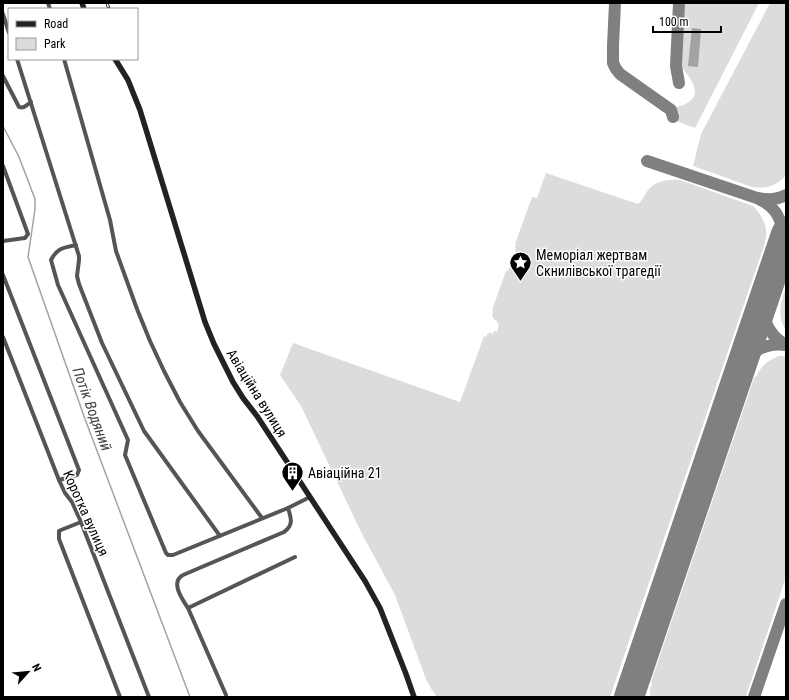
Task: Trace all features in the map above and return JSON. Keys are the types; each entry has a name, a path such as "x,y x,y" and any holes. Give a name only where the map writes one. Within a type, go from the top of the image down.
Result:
{"street":[{"path":"3,14 8,30"},
{"path":"17,60 80,260 77,276 79,284 102,343 144,432 220,536"},
{"path":"64,60 110,220 116,251 150,341 170,384 198,431 262,518"},
{"name":"Авіаційна вулиця","path":"116,60 128,80 140,110 200,305 223,364 243,398 257,416 361,574 380,608 414,697"},
{"path":"3,76 18,108 24,108 31,102"},
{"path":"3,166 28,234 25,238 3,241"},
{"path":"76,246 60,249 54,253 51,260 54,273 58,285 128,440 125,455 166,553 168,555 173,555 288,508 310,497"},
{"path":"3,275 79,470 78,475 59,480"},
{"name":"Коротка вулиця","path":"3,337 59,480 65,493 72,502 81,522 148,696"},
{"path":"226,695 188,608 183,600 177,581 179,577 284,532 290,526 291,518 288,508"},
{"path":"81,522 60,530 59,538 120,697"},
{"path":"188,608 295,557"}],"green space":[{"path":"682,3 759,3 695,128 674,120 676,111 674,108 685,105 691,100 695,89 689,76 678,63"},
{"path":"770,3 786,3 786,175 779,182 771,186 757,188 693,166 701,134"},
{"path":"546,173 638,204 649,189 656,183 670,180 680,180 753,206 760,214 766,227 765,243 610,697 437,697 426,679 395,595 361,532 301,406 280,375 293,343 460,402 484,336 486,337 489,332 493,334 494,331 497,332 499,324 492,316 492,310 506,271 507,272 512,264 516,265 520,255 516,254 515,252 515,244 532,197 537,198"},
{"path":"786,287 786,330 781,319 780,308"},
{"path":"779,356 786,356 786,577 746,696 650,697 651,682 754,378 766,363"}],"shaded area":[{"path":"692,28 701,29 698,67 688,66"}],"waterway":[{"name":"Потік Водяний","path":"3,126 19,157 35,199 28,257 85,419 190,697"}],"taxiway":[{"path":"615,3 613,63 616,69 620,74 671,110 673,117"},
{"path":"679,3 676,66 679,83"},
{"path":"647,161 757,198 772,199 786,195"},
{"path":"759,199 772,208 779,218 782,232 782,247"},
{"path":"766,294 764,316 773,335 786,345"},
{"path":"740,368 753,352 766,346 779,344 786,345"},
{"path":"754,697 786,604"},
{"path":"632,697 633,683"}],"runway":[{"path":"629,697 786,234"}],"railway":[{"path":"107,3 109,8"}],"place":[{"name":"Меморіал жертвам Скнилівської трагедії","path":"521,282"},
{"name":"Авіаційна 21","path":"292,492"}]}
